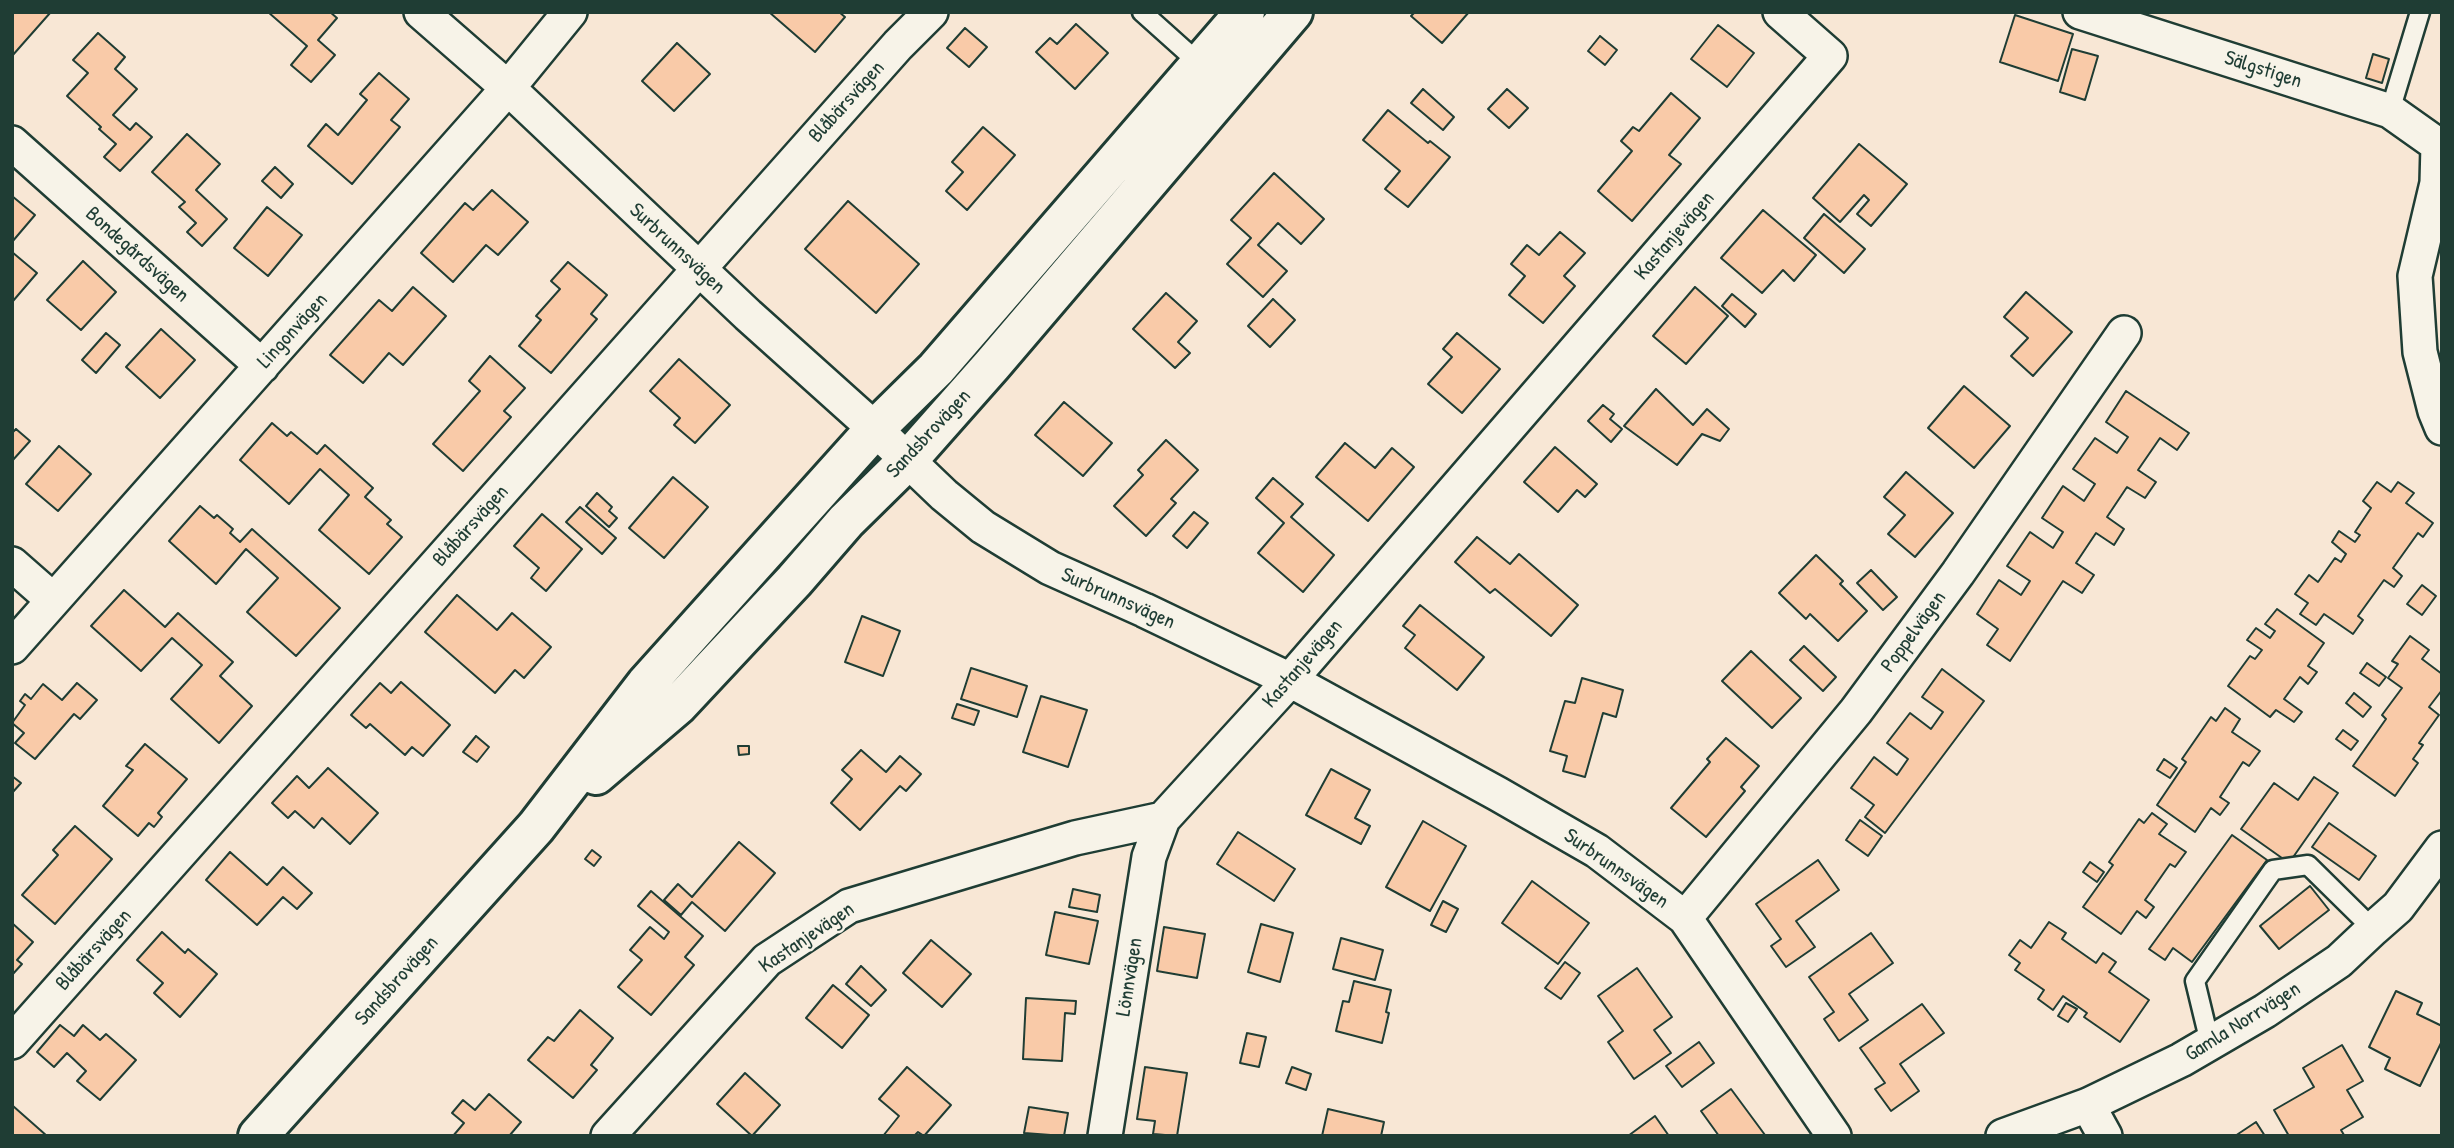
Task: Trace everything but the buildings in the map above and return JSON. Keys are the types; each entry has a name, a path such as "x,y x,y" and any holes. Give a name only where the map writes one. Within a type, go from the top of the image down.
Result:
{"main road":[{"name":"Sandsbrovägen","path":"258,1136 536,827 646,684 875,429 936,369 1245,12"},
{"name":"Sandsbrovägen","path":"536,827 678,705 846,522 908,460 1293,12"}],"street":[{"name":"Surbrunnsvägen","path":"421,12 508,88 944,495 983,527 1050,568 1290,680 1597,850 1685,918 1834,1136"},
{"name":"Lingonvägen","path":"12,647 508,88 570,12"},
{"name":"Blåbärsvägen","path":"12,1042 898,45 931,12"},
{"name":"Kastanjevägen","path":"608,1136 767,960 849,906 1075,838 1163,819 1290,680 1830,56 1780,12"},
{"name":"Sälgstigen","path":"2080,12 2390,111 2438,145 2437,183 2415,276 2420,352 2442,428"},
{"name":"Bondegårdsvägen","path":"12,143 262,366"},
{"name":"Poppelvägen","path":"1685,918 1856,711 1958,573 2124,333"},
{"path":"12,564 53,600"},
{"name":"Lönnvägen","path":"1105,1136 1149,857 1163,819"},
{"name":"Gamla Norrvägen","path":"2003,1136 2088,1105 2181,1060 2265,1011 2339,961 2398,907 2442,848"},
{"path":"2088,1105 2105,1136"}],"lane":[{"path":"1142,12 1200,64"},
{"path":"2390,111 2420,12"},
{"path":"2210,1043 2195,981 2273,870 2308,865 2373,929"}]}
